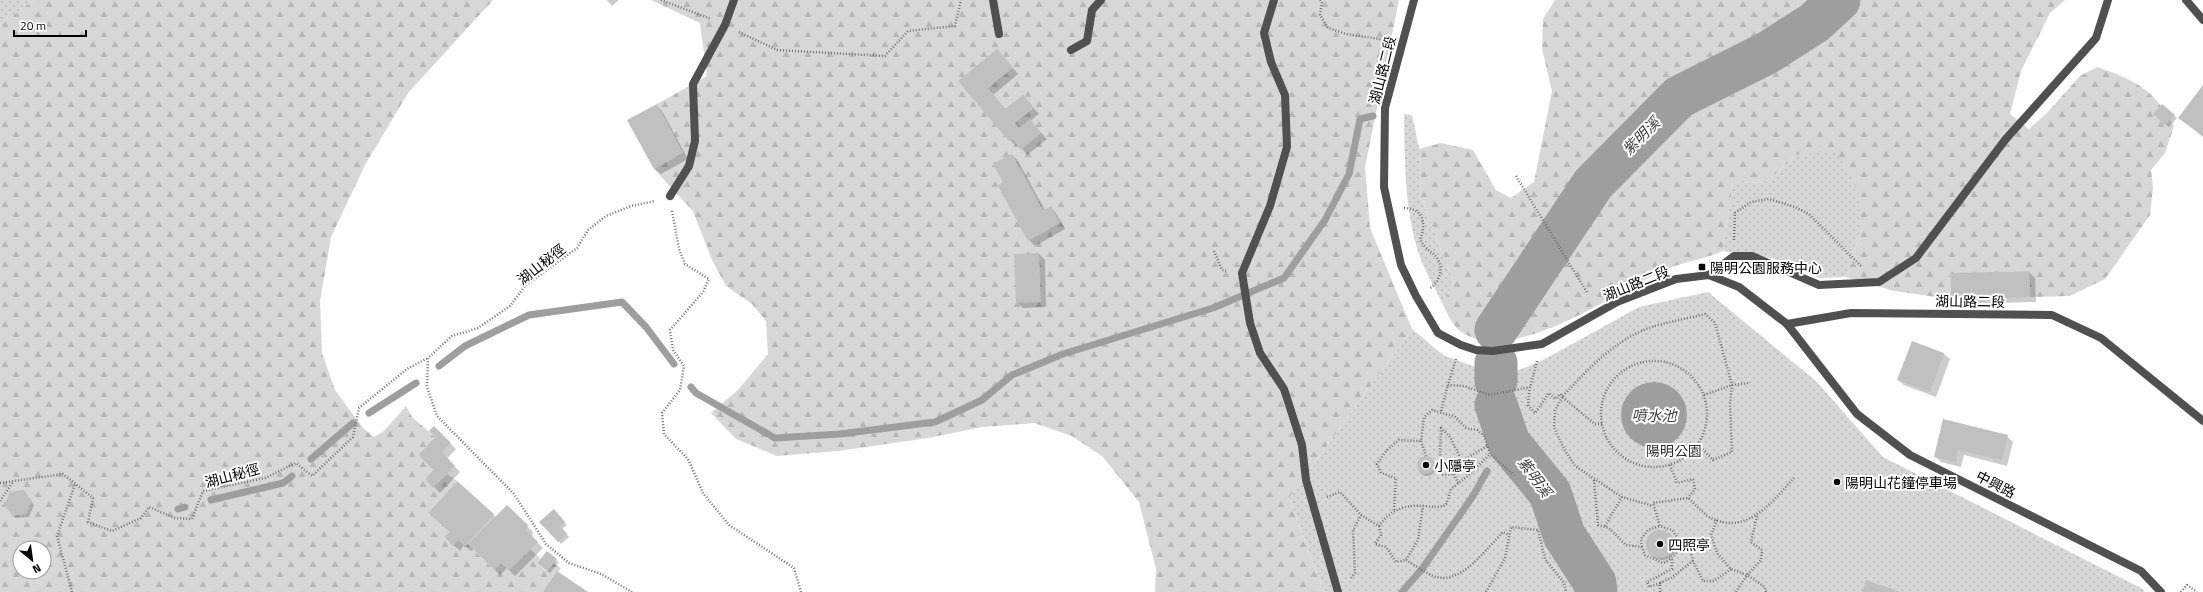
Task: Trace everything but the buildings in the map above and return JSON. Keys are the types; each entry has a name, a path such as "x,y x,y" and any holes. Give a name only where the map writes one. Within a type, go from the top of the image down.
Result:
{"street":[{"path":"670,196 689,166 695,141 693,84 725,25 734,0"},
{"path":"993,0 1000,34"},
{"path":"1071,50 1087,41 1092,10 1101,0"},
{"path":"1274,0 1264,33 1271,62 1285,95 1287,147 1270,206 1242,273 1247,308 1260,353 1284,389 1302,445 1306,480 1338,592"},
{"name":"湖山路二段","path":"1414,0 1385,108 1384,187 1401,265 1416,296 1438,332 1461,345 1476,350 1493,351 1542,344 1617,302 1676,279 1709,275 1739,287 1787,324 1851,313 2052,315 2100,338 2203,421"},
{"path":"1709,275 1734,256 1752,256 1819,285 1868,283 1879,282 1916,258 2005,140 2096,38 2108,0"},
{"path":"2186,0 2203,20"},
{"name":"中興路","path":"1787,324 1857,414 1910,455 2141,571 2161,592"}],"path":[{"path":"661,0 725,25 777,50 885,56 908,31 955,26 961,0"},
{"path":"1320,0 1322,2 1320,15 1328,28 1346,34 1402,42"},
{"path":"1516,176 1588,294"},
{"path":"670,196 679,249 685,264 709,279 704,292 670,330 673,350 684,366 680,390 662,413 664,434 688,459 703,492 729,525 794,568 801,592"},
{"name":"湖山秘徑","path":"0,483 63,474 93,498 88,522 112,531 141,518 148,507 175,518 192,519 203,491 265,478 296,463 312,476 353,437 359,408 407,369 428,358 452,336 478,328 510,306 525,286 577,248 588,230 606,216 631,206 670,196"},
{"path":"1734,256 1735,213 1751,202 1769,199 1809,214 1865,269 1868,283"},
{"path":"1388,207 1410,208 1419,212 1423,221 1424,231 1420,239 1425,249 1436,257 1440,266 1439,277 1434,285 1416,296"},
{"path":"1214,251 1222,270 1242,273"},
{"path":"1654,506 1622,497 1575,466 1563,447 1554,427 1555,411 1562,397 1599,359 1636,334 1660,324 1705,314 1715,323 1732,385 1730,404 1732,452 1713,460 1698,444"},
{"path":"1542,344 1530,387 1528,405 1535,413 1549,393 1555,399 1560,394 1595,424 1602,424"},
{"path":"1441,411 1461,345"},
{"path":"428,358 427,387 437,416 514,494 546,544 569,563 601,574 632,592"},
{"path":"1649,361 1666,362 1677,366 1695,380 1704,395 1708,412 1705,429 1698,444 1686,457 1670,465 1652,467 1634,464 1619,455 1608,441 1602,424 1601,406 1607,389 1618,375 1632,365 1649,361"},
{"path":"1704,395 1732,385 1750,383"},
{"path":"1448,386 1464,386 1490,395 1530,387"},
{"path":"1426,456 1421,441 1424,417 1432,410 1441,411 1455,417 1466,428 1477,430 1484,436 1490,454 1514,475"},
{"path":"1441,428 1450,437 1462,461 1465,468 1454,474 1442,475 1440,451 1441,428"},
{"path":"1394,510 1396,478 1381,473 1377,464 1387,450 1399,440 1421,441"},
{"path":"1462,461 1487,446"},
{"path":"1379,526 1386,515 1394,510 1423,506 1437,508 1446,505 1451,489 1470,475 1490,454"},
{"path":"1660,526 1652,503 1688,498 1695,490 1693,479 1677,483 1670,465"},
{"path":"1454,474 1458,483"},
{"path":"1688,498 1710,518 1736,524 1757,516 1795,477"},
{"path":"1594,479 1598,525 1605,526 1626,545 1642,547"},
{"path":"0,501 13,481"},
{"path":"72,592 57,536 75,484"},
{"path":"1312,502 1340,492 1361,514 1379,526 1381,534 1375,544 1386,547 1396,562 1406,560 1435,576 1448,578 1459,574 1502,532 1509,535"},
{"path":"1605,526 1622,497"},
{"path":"1406,560 1418,540 1423,506"},
{"path":"1348,582 1355,573 1353,530 1361,514"},
{"path":"1736,592 1747,575 1761,560 1762,550 1751,542 1757,516"},
{"path":"1717,520 1711,535 1717,553 1731,569 1747,575 1765,588 1766,592"},
{"path":"1660,526 1672,530 1680,541 1680,550 1672,558 1663,563 1653,560 1645,555 1641,539 1648,530 1660,526"},
{"path":"1486,592 1505,558 1511,527 1538,530 1545,559 1564,583 1566,592"},
{"path":"1680,541 1687,539 1693,561 1703,581 1714,581 1731,569"},
{"path":"1672,558 1672,569 1647,582 1649,587 1671,578 1693,561"},
{"path":"1660,583 1660,592"},
{"path":"2181,592 2187,585 2197,592"}],"green space":[{"path":"0,0 33,0 0,25"},
{"path":"33,0 493,0 408,93 365,165 331,237 320,301 322,353 335,390 363,428 374,437 384,431 406,406 412,417 435,437 418,455 433,470 425,479 433,487 447,474 457,481 428,513 449,532 444,538 453,545 458,540 465,546 468,544 494,570 501,563 530,549 540,558 537,563 546,571 553,563 561,568 543,592 0,592 0,25"},
{"path":"651,0 1399,0 1365,167 1370,228 1412,329 1289,498 1324,592 1155,592 1156,569 1139,502 1103,457 1072,436 1034,423 983,427 928,438 838,451 777,456 736,439 711,413 738,390 768,354 766,321 752,304 726,286 712,260 693,211 654,169 683,153 657,104 707,76 700,23"},
{"path":"1555,0 2065,0 2050,13 2021,71 2010,114 2029,129 2047,113 2080,76 2097,67 2121,76 2144,89 2159,103 2174,126 2165,153 2151,170 2153,187 2150,215 2105,279 2070,296 2030,297 2029,271 1950,274 1951,299 1894,291 1846,277 1862,228 1796,155 1767,182 1733,183 1723,251 1662,271 1562,323 1534,334 1506,340 1481,340 1460,331 1450,318 1442,303 1454,284 1421,197 1419,149 1441,143 1473,150 1496,190 1511,198 1534,182 1552,91 1542,49 1543,19"},
{"path":"1404,114 1412,115 1419,148 1421,197 1454,284 1442,303 1422,262 1412,226 1407,189"},
{"path":"1835,150 1857,188 1862,228 1846,277 1819,278 1772,258 1723,251 1733,183 1767,182 1796,155"},
{"name":"陽明公園","path":"1708,292 1817,382 1883,457 2141,588 2145,592 1324,592 1289,498 1412,329 1443,355 1481,369 1512,373 1545,359 1639,307"}],"water":[{"name":"噴水池","path":"1647,382 1661,382 1673,387 1682,396 1687,408 1685,428 1678,439 1661,448 1647,448 1635,443 1626,434 1621,422 1621,408 1626,396 1635,387"}],"waterway":[{"name":"紫明溪","path":"1496,330 1593,184 1679,97 1767,53 1814,23 1839,0"},
{"path":"691,387 696,393 775,438 840,434 935,422 982,400 1012,375 1063,354 1213,308 1284,278 1325,220 1349,174 1360,119 1373,116"},
{"path":"439,366 465,346 529,315 622,302 646,327 674,364"},
{"name":"紫明溪","path":"1496,363 1496,381"},
{"path":"369,413 416,383"},
{"name":"紫明溪","path":"1496,405 1509,443 1550,493 1564,535 1595,583 1596,592"},
{"path":"311,459 353,423"},
{"name":"紫明溪","path":"1505,448 1509,443"},
{"path":"1402,592 1422,569 1473,496 1487,471"},
{"path":"211,500 283,483 292,476"},
{"path":"178,509 185,507"}],"place":[{"name":"陽明公園服務中心","path":"1702,267"},
{"name":"小隱亭","path":"1426,465"},
{"name":"陽明山花鐘停車場","path":"1837,482"},
{"name":"四照亭","path":"1660,544"}]}
